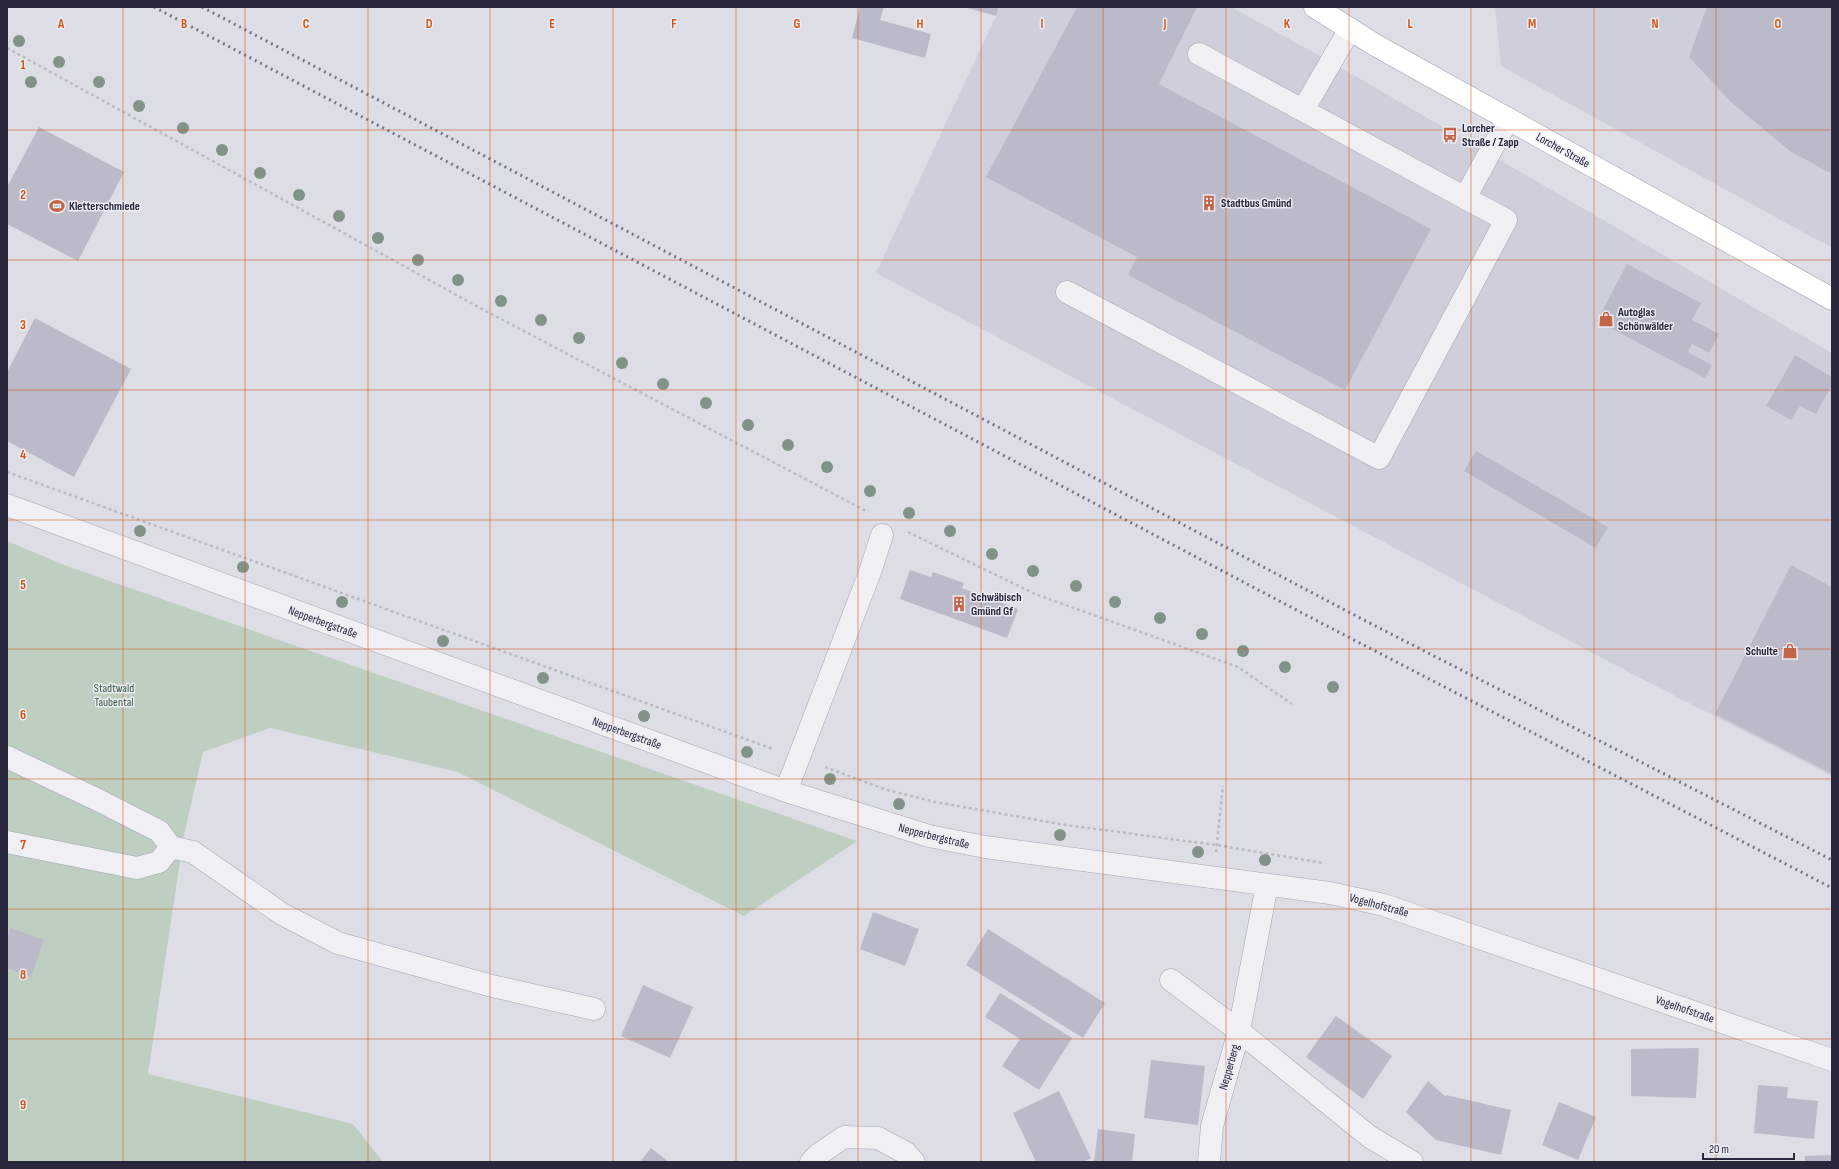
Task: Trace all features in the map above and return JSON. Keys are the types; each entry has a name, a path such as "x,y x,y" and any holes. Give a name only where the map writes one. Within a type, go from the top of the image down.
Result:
{"main road":[{"name":"Lorcher Straße","path":"1315,7 1350,29 1508,119 1826,294"}],"street":[{"path":"1303,110 1350,29"},
{"path":"1067,292 1379,458 1506,220 1198,54"},
{"path":"1466,198 1508,119"},
{"name":"Nepperbergstraße","path":"7,506 786,791 929,836 984,847 1267,885"},
{"path":"786,791 870,572 882,535"},
{"path":"7,757 159,831 171,847 193,852 282,914 338,943 492,986 594,1009"},
{"path":"7,842 137,868 158,862 171,847"},
{"path":"1267,885 1239,1031 1370,1137 1412,1162"},
{"name":"Vogelhofstraße","path":"1267,885 1330,893 1384,905 1832,1060"},
{"name":"Nepperberg","path":"1171,980 1239,1031 1212,1126 1209,1162"},
{"path":"811,1162 819,1154 844,1137 878,1138 906,1153 914,1162"}],"path":[{"path":"7,48 482,309 872,514"},
{"path":"7,472 884,789 935,802 1066,825 1216,845 1330,864"},
{"path":"907,532 1035,594 1238,667 1292,704"},
{"path":"1213,878 1222,786"}],"shaded area":[{"path":"1000,7 1231,7 1331,62 1832,353 1832,776 1638,677 876,273"},
{"path":"1495,7 1832,7 1832,247 1501,66"}],"green space":[{"name":"Stadtwald Taubental","path":"7,541 64,565 857,841 744,916 458,772 270,728 203,752 184,835 148,1074 353,1124 383,1162 7,1162"}],"building":[{"path":"860,7 884,7 880,20 931,34 925,58 852,38"},
{"path":"964,7 999,7 996,16"},
{"name":"Stadtbus Gmünd","path":"1077,7 1197,7 1159,84 1431,229 1345,390 1128,275 1137,257 986,177"},
{"path":"1707,7 1832,7 1832,174 1790,151 1732,103 1689,57"},
{"name":"Kletterschmiede","path":"39,127 124,172 78,261 7,224 7,187"},
{"path":"1627,264 1701,303 1692,320 1719,334 1709,353 1692,344 1688,352 1712,365 1705,378 1597,321"},
{"path":"35,318 131,369 74,477 7,441 7,372"},
{"path":"1795,355 1832,377 1832,385 1816,414 1800,406 1791,420 1766,406"},
{"path":"1476,451 1608,527 1596,548 1464,471"},
{"name":"Schulte","path":"1791,565 1832,587 1832,774 1715,714"},
{"name":"Schwäbisch Gmünd Gf","path":"910,570 931,577 933,572 964,583 962,588 1018,609 1007,638 900,599"},
{"path":"873,912 919,929 905,966 860,949"},
{"path":"11,928 44,940 31,977 7,968 7,939"},
{"path":"988,929 1105,1003 1083,1038 966,965"},
{"path":"643,985 693,1007 670,1058 621,1036"},
{"path":"1000,993 1072,1038 1039,1090 1002,1066 1020,1039 985,1017"},
{"path":"1336,1016 1392,1056 1363,1099 1306,1057"},
{"path":"1699,1048 1696,1098 1631,1096 1631,1049"},
{"path":"1151,1060 1205,1066 1198,1125 1144,1118"},
{"path":"1428,1081 1446,1097 1446,1095 1511,1110 1501,1155 1436,1140 1406,1112"},
{"path":"1758,1085 1788,1087 1787,1098 1818,1101 1814,1139 1754,1133"},
{"path":"1059,1091 1091,1158 1083,1162 1036,1162 1013,1113"},
{"path":"1559,1102 1596,1117 1578,1160 1542,1145"},
{"path":"1098,1129 1135,1134 1132,1162 1094,1162"},
{"path":"651,1148 669,1162 640,1162"},
{"path":"1832,1155 1832,1162 1805,1162 1805,1156"}],"railway":[{"path":"154,7 1304,614 1832,888"},
{"path":"202,7 1360,618 1832,860"}],"place":[{"name":"Lorcher Straße / Zapp","path":"1450,135"},
{"name":"Stadtbus Gmünd","path":"1209,203"},
{"name":"Kletterschmiede","path":"57,206"},
{"name":"Autoglas Schönwälder","path":"1606,319"},
{"name":"Schwäbisch Gmünd Gf","path":"959,604"},
{"name":"Schulte","path":"1790,651"}]}
